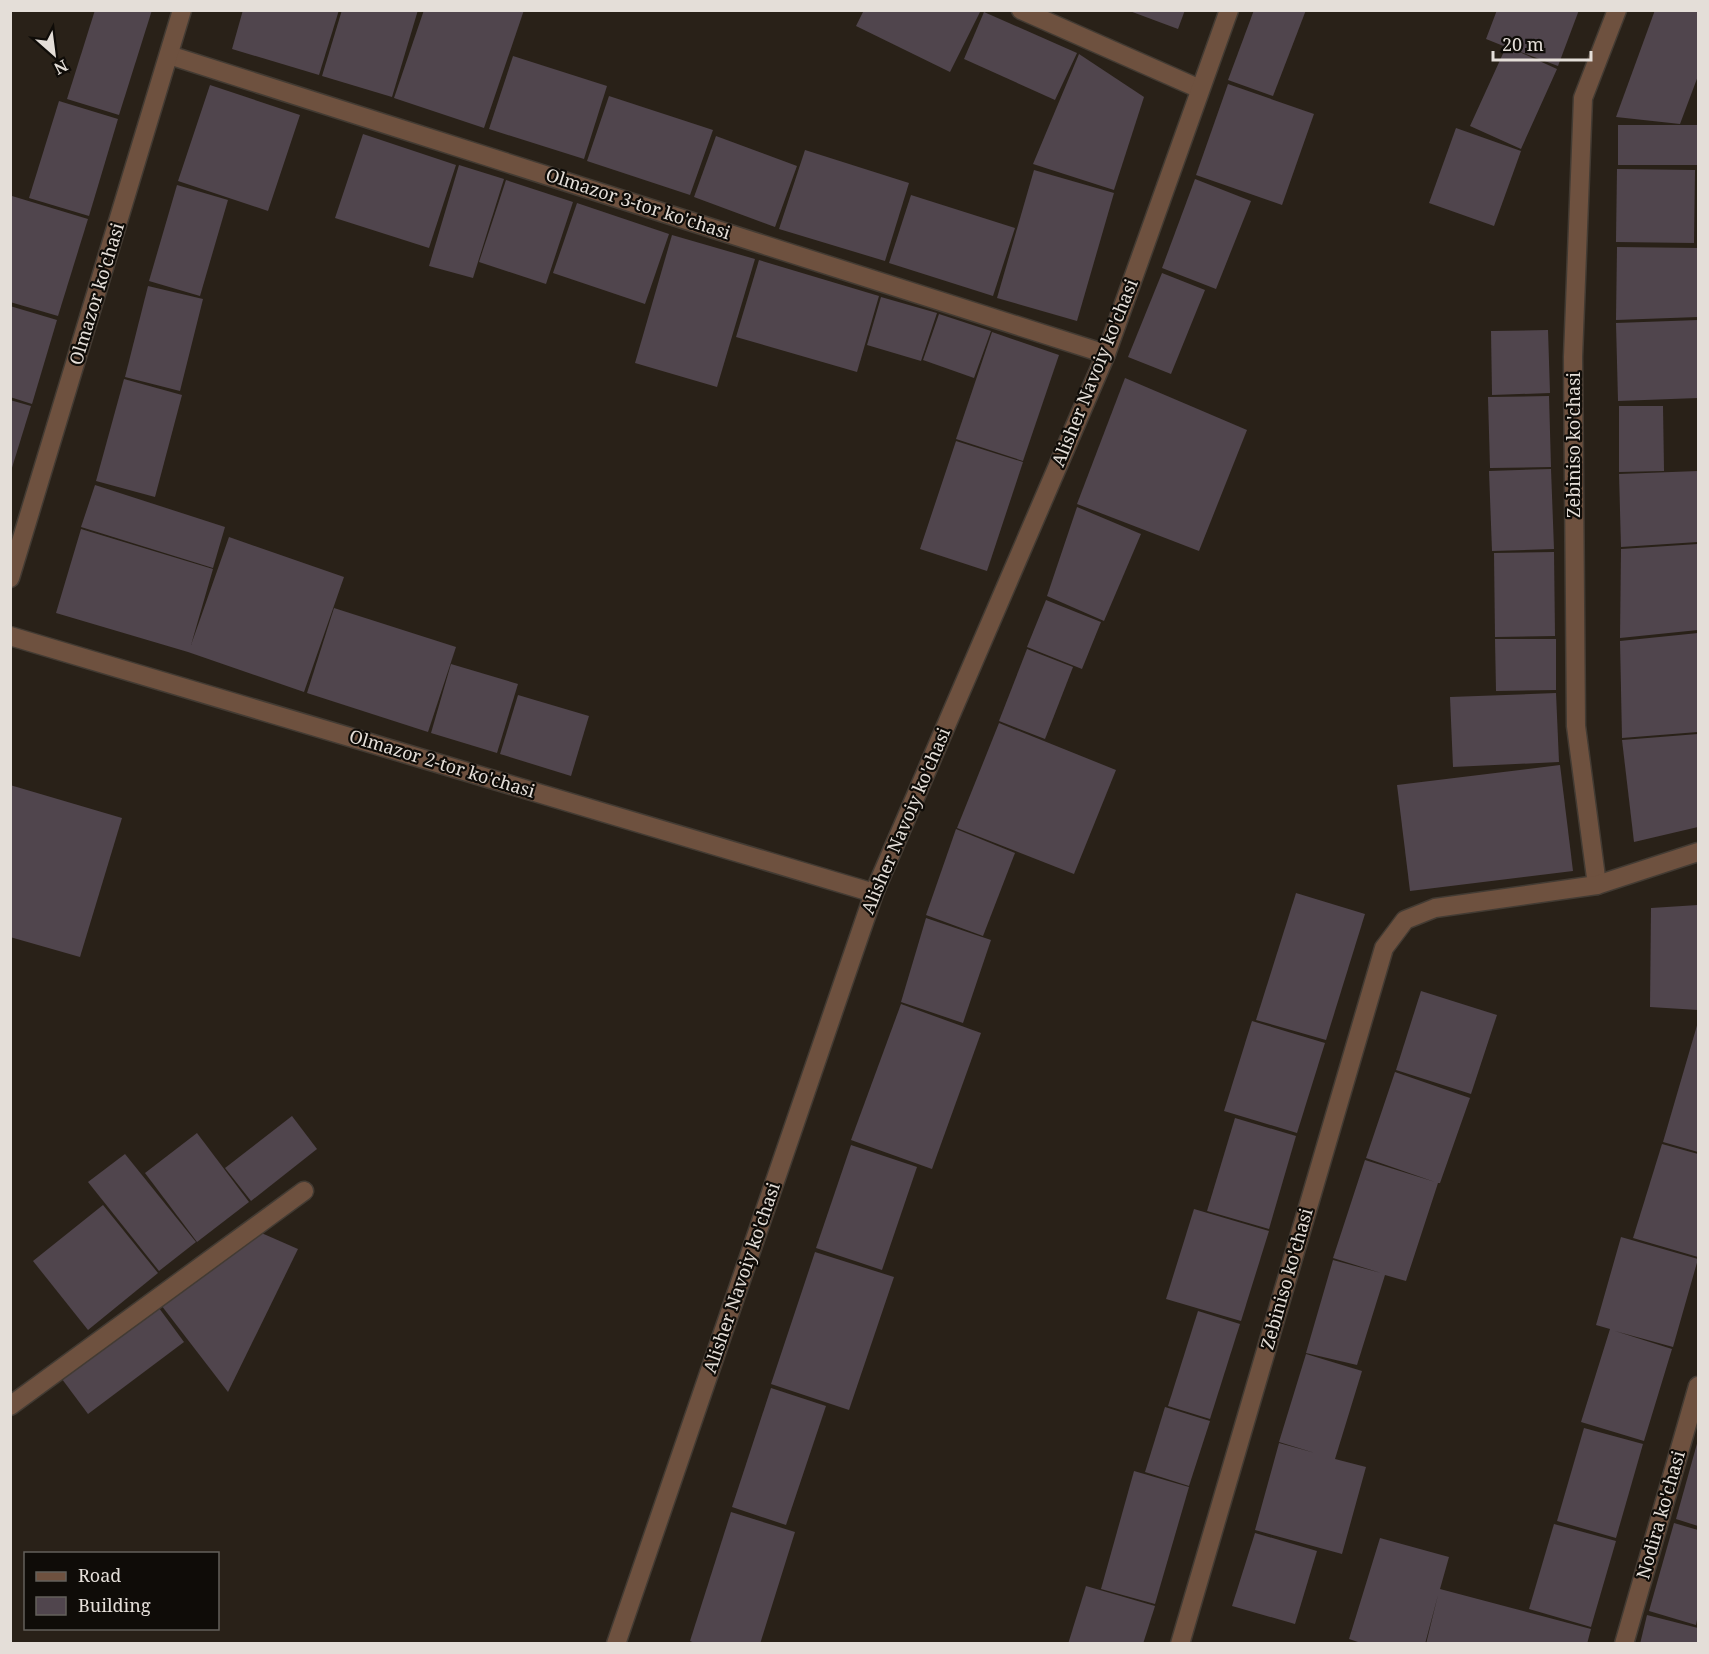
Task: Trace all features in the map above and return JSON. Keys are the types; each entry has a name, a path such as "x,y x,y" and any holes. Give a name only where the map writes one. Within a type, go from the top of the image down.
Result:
{"street":[{"name":"Olmazor ko'chasi","path":"10,578 182,10"},
{"path":"1021,10 1200,89"},
{"name":"Alisher Navoiy ko'chasi","path":"616,1644 874,893 1106,354 1229,10"},
{"name":"Zebiniso ko'chasi","path":"1180,1644 1384,948 1405,920 1435,909 1597,885 1576,726 1573,357 1583,98 1617,10"},
{"name":"Olmazor 3-tor ko'chasi","path":"169,55 1106,354"},
{"name":"Olmazor 2-tor ko'chasi","path":"10,636 874,893"},
{"path":"1597,885 1698,852"},
{"path":"10,1406 304,1191"},
{"name":"Nodira ko'chasi","path":"1624,1644 1698,1386"}],"building":[{"path":"95,10 152,10 119,115 67,99"},
{"path":"243,10 339,10 319,75 232,49"},
{"path":"342,10 418,10 392,97 322,76"},
{"path":"424,10 524,10 484,128 394,98"},
{"path":"864,10 981,10 950,72 856,26"},
{"path":"1127,10 1185,10 1178,29"},
{"path":"1254,10 1306,10 1273,96 1228,80"},
{"path":"1497,10 1579,10 1558,66 1513,49 1557,69 1521,149 1470,126 1506,47 1486,39"},
{"path":"1655,10 1698,10 1698,76 1680,124 1616,117"},
{"path":"984,12 1077,53 1055,100 964,59"},
{"path":"1079,54 1144,97 1114,190 1033,164"},
{"path":"513,56 607,86 584,159 489,129"},
{"path":"1228,84 1314,114 1282,205 1196,175"},
{"path":"210,85 300,115 268,211 178,181"},
{"path":"609,96 713,130 690,195 587,161"},
{"path":"59,101 118,119 89,216 29,198"},
{"path":"1618,125 1698,125 1698,165 1618,165"},
{"path":"1456,128 1521,151 1494,226 1429,203"},
{"path":"363,134 456,165 429,248 335,218"},
{"path":"716,136 797,166 775,227 694,197"},
{"path":"805,150 909,183 885,261 779,229"},
{"path":"459,165 504,179 473,278 429,266"},
{"path":"1617,169 1695,170 1694,243 1616,242"},
{"path":"1034,170 1114,193 1077,321 997,298"},
{"path":"1195,179 1251,201 1216,289 1162,268"},
{"path":"506,180 573,202 546,284 479,262"},
{"path":"177,185 228,200 200,296 149,281"},
{"path":"911,195 1015,228 993,296 889,263"},
{"path":"12,196 88,219 58,316 10,302 10,202"},
{"path":"577,203 669,234 645,304 553,273"},
{"path":"672,235 755,259 717,387 635,363"},
{"path":"1617,247 1698,248 1698,317 1616,320"},
{"path":"759,260 879,296 857,372 736,337"},
{"path":"1162,273 1205,290 1171,374 1128,357"},
{"path":"148,286 203,299 180,391 125,377"},
{"path":"881,297 937,313 921,361 867,345"},
{"path":"10,306 57,320 32,404 10,397"},
{"path":"939,314 991,331 974,378 923,360"},
{"path":"1698,320 1698,398 1618,401 1616,323"},
{"path":"1548,330 1550,393 1492,395 1491,331"},
{"path":"992,332 1059,355 1023,461 956,439"},
{"path":"1125,378 1247,430 1199,551 1077,504"},
{"path":"124,379 182,395 155,497 96,481"},
{"path":"1549,396 1551,467 1490,468 1488,397"},
{"path":"10,400 31,406 11,471 10,471"},
{"path":"1619,406 1663,406 1664,471 1619,472"},
{"path":"956,441 1023,462 987,571 920,549"},
{"path":"1551,469 1554,549 1492,551 1489,471"},
{"path":"1698,471 1698,542 1621,547 1619,474"},
{"path":"95,485 225,527 213,568 81,527"},
{"path":"1077,507 1141,534 1104,621 1047,596"},
{"path":"81,529 213,569 191,645 229,537 344,577 304,692 188,652 56,613"},
{"path":"1698,544 1698,630 1620,638 1621,549"},
{"path":"1554,552 1555,636 1495,637 1494,553"},
{"path":"1046,600 1101,622 1082,669 1027,647"},
{"path":"334,608 456,647 428,732 307,693"},
{"path":"1698,633 1698,732 1622,738 1620,641"},
{"path":"1495,639 1556,639 1556,690 1496,691"},
{"path":"1027,649 1073,667 1045,739 999,721"},
{"path":"451,664 518,684 497,753 431,733"},
{"path":"1556,693 1559,762 1453,767 1450,697"},
{"path":"518,695 589,716 571,776 500,754"},
{"path":"999,723 1116,770 1074,874 957,828"},
{"path":"1698,734 1698,827 1634,842 1622,740"},
{"path":"1560,765 1573,871 1410,891 1397,785"},
{"path":"10,785 122,818 80,957 10,937"},
{"path":"956,829 1015,853 983,936 926,915"},
{"path":"1296,893 1365,914 1326,1040 1256,1020"},
{"path":"1698,905 1698,1010 1650,1007 1651,908"},
{"path":"926,918 991,940 963,1023 901,1002"},
{"path":"1421,991 1497,1015 1471,1094 1396,1070"},
{"path":"901,1004 981,1033 932,1169 851,1140"},
{"path":"1252,1021 1325,1043 1297,1133 1224,1111"},
{"path":"1698,1022 1698,1152 1663,1142"},
{"path":"1395,1072 1470,1098 1440,1183 1438,1183 1406,1281 1385,1275 1357,1365 1306,1353 1333,1260 1381,1273 1333,1258 1365,1160 1435,1182 1366,1158"},
{"path":"292,1116 317,1149 251,1201 225,1168"},
{"path":"1235,1118 1296,1136 1269,1229 1207,1211"},
{"path":"197,1133 249,1202 197,1242 145,1173"},
{"path":"1662,1144 1698,1154 1698,1257 1633,1238"},
{"path":"851,1145 917,1167 882,1270 816,1248"},
{"path":"125,1154 196,1242 159,1271 88,1182"},
{"path":"103,1205 158,1273 88,1330 33,1261"},
{"path":"1194,1209 1269,1231 1241,1321 1166,1299"},
{"path":"252,1229 298,1249 228,1392 158,1301"},
{"path":"1621,1237 1698,1259 1673,1347 1615,1331 1672,1349 1644,1441 1581,1422 1610,1329 1596,1325"},
{"path":"815,1252 894,1277 849,1410 771,1384"},
{"path":"156,1304 184,1342 88,1414 59,1375"},
{"path":"1198,1311 1240,1324 1210,1419 1168,1406"},
{"path":"1306,1354 1362,1371 1335,1459 1366,1467 1342,1554 1255,1530 1279,1443 1315,1453 1279,1442"},
{"path":"771,1388 826,1406 786,1525 732,1507"},
{"path":"1165,1407 1210,1421 1189,1486 1145,1472"},
{"path":"1584,1428 1643,1444 1616,1538 1557,1521"},
{"path":"1698,1440 1698,1526 1676,1519"},
{"path":"1134,1471 1189,1487 1155,1604 1101,1589"},
{"path":"731,1512 795,1532 760,1644 697,1644 690,1641"},
{"path":"1674,1523 1698,1530 1696,1625 1649,1611"},
{"path":"1554,1524 1616,1541 1591,1627 1529,1609"},
{"path":"1255,1533 1317,1551 1295,1624 1232,1606"},
{"path":"1380,1538 1449,1557 1440,1589 1591,1629 1587,1644 1426,1644 1438,1595 1425,1644 1364,1644 1349,1639"},
{"path":"1086,1586 1155,1606 1143,1644 1068,1644"},
{"path":"1647,1615 1698,1628 1698,1644 1640,1644"}]}
